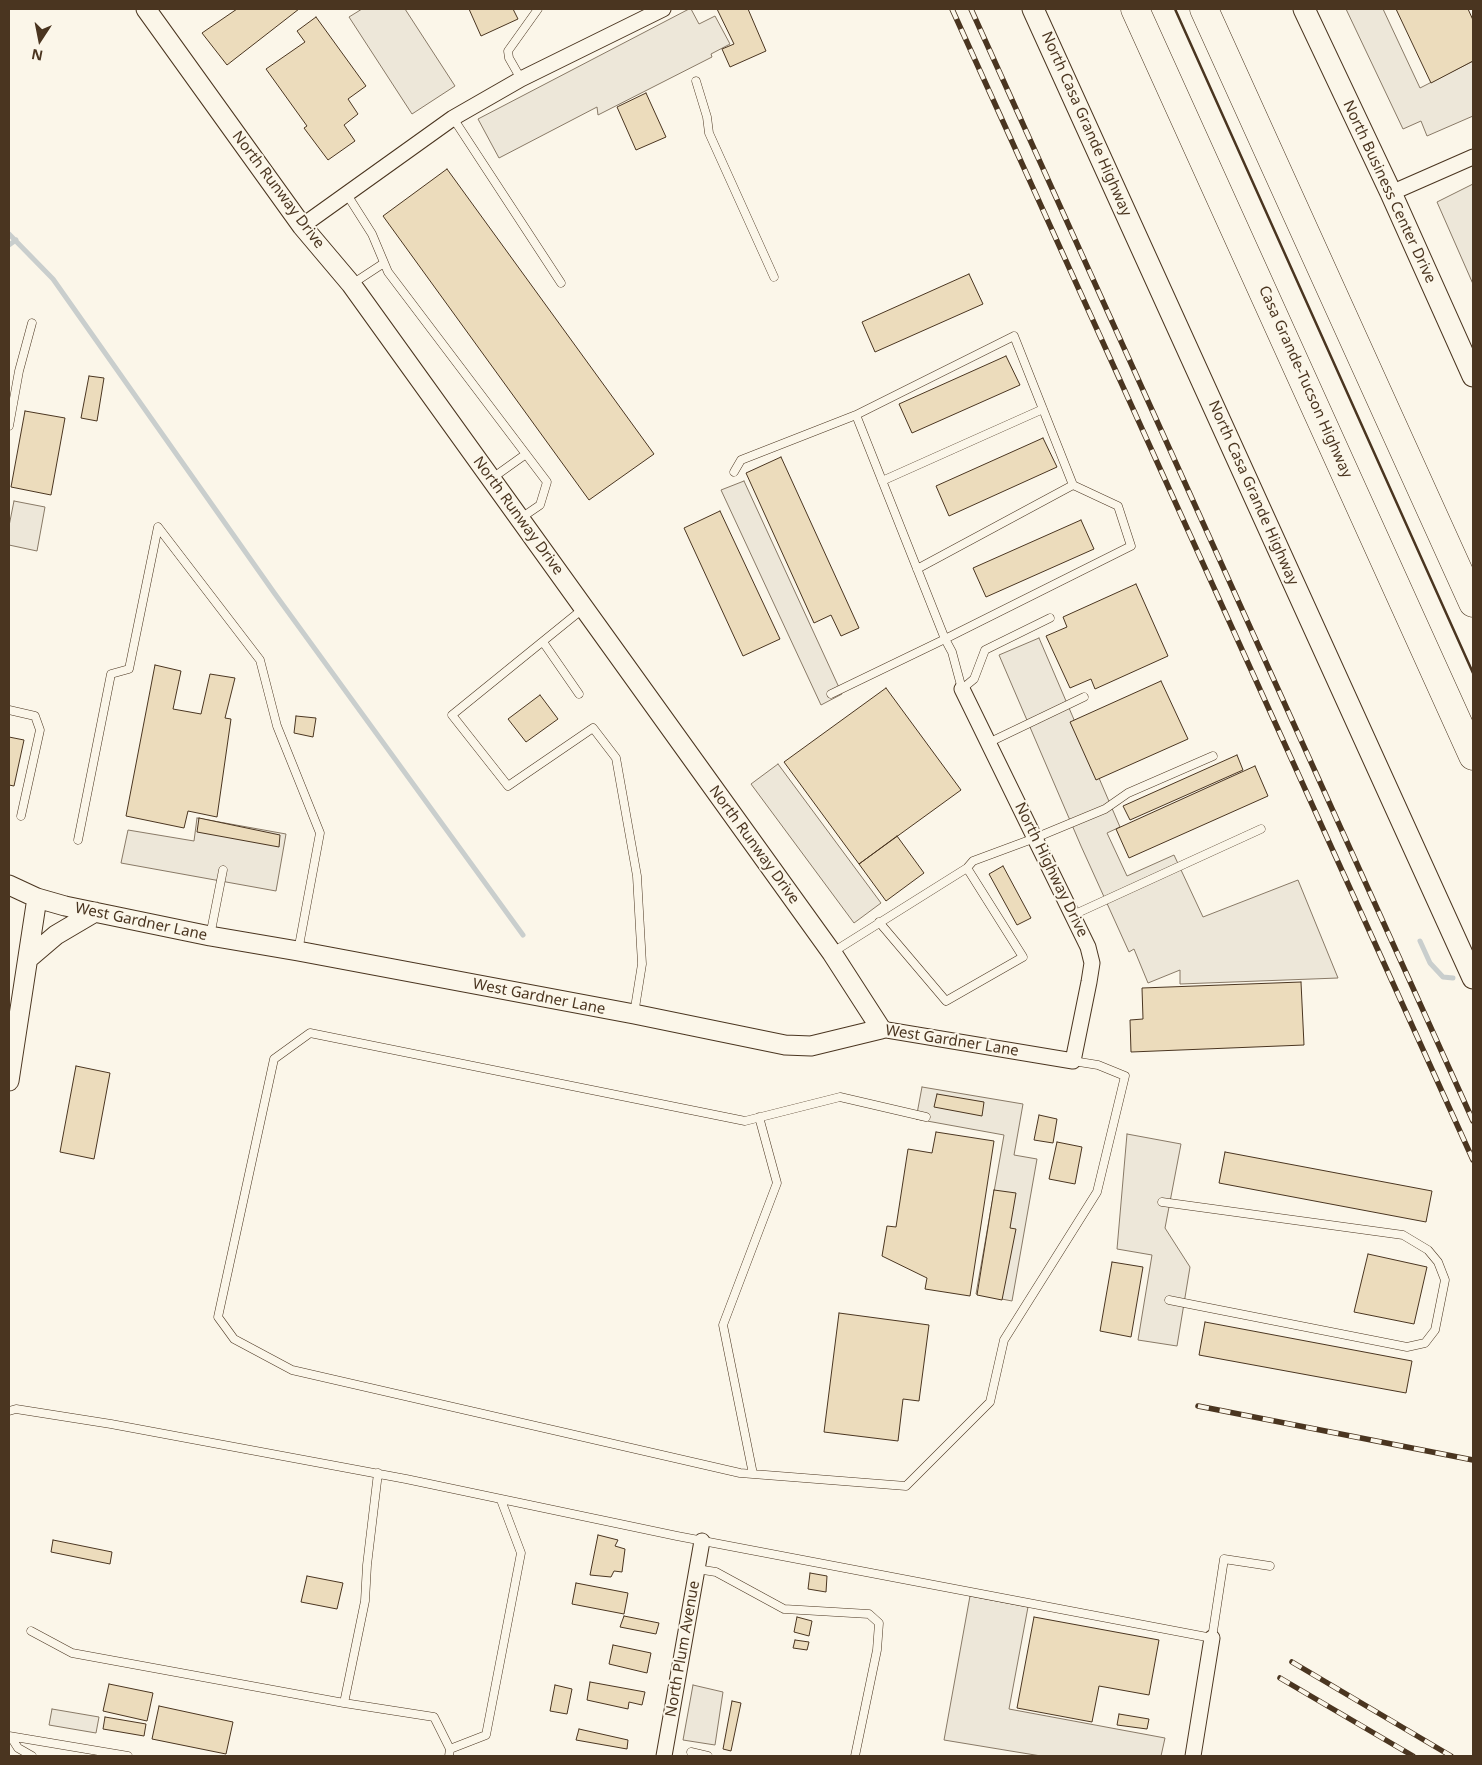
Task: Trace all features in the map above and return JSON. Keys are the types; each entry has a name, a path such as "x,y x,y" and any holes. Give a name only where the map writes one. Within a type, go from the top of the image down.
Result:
{"highway":[{"name":"Casa Grande-Tucson Highway","path":"1136,9 1473,756"},
{"path":"1204,9 1473,603"}],"main road":[{"name":"North Casa Grande Highway","path":"1033,9 1473,978"},
{"name":"North Business Center Drive","path":"1304,9 1391,192 1472,370"}],"street":[{"name":"North Runway Drive","path":"146,9 302,226 351,284 832,953 881,1029"},
{"path":"302,226 453,118 521,79 663,9"},
{"path":"1391,192 1473,157"},
{"name":"North Highway Drive","path":"962,689 1088,947 1092,963 1073,1061"},
{"name":"West Gardner Lane","path":"9,885 37,898 210,936 634,1014 785,1045 811,1046 881,1029 1073,1061"},
{"path":"9,1081 37,898"},
{"path":"29,958 56,936 96,912"},
{"name":"North Plum Avenue","path":"664,1756 702,1541"},
{"path":"1193,1756 1212,1638"}],"lane":[{"path":"521,79 509,58 508,51 538,9"},
{"path":"696,81 707,117 709,133 774,277"},
{"path":"453,118 561,283"},
{"path":"346,193 372,234 388,272 547,482 540,505 520,519"},
{"path":"351,284 384,263"},
{"path":"9,426 19,370 32,323"},
{"path":"734,472 741,460 856,415 1014,336 1073,485 1118,506 1131,546 831,694"},
{"path":"882,481 1042,409"},
{"path":"856,415 945,639 952,652 962,689 974,679 985,650 1050,618"},
{"path":"491,479 526,454"},
{"path":"918,570 1073,485"},
{"path":"78,840 111,674 129,669 158,526 260,660 277,726 320,833 298,951"},
{"path":"584,608 452,715 508,786 593,728 616,758 638,885 642,964 634,1014"},
{"path":"543,642 579,694"},
{"path":"988,743 1084,697"},
{"path":"9,710 35,716 40,730 21,816"},
{"path":"832,953 878,922 967,868 972,861 1036,838 1105,809 1128,793 1214,756"},
{"path":"1073,915 1261,830"},
{"path":"878,922 946,1001 1023,957 967,868"},
{"path":"210,936 223,870"},
{"path":"926,1116 840,1098 746,1121 310,1033 274,1059 218,1317 234,1339 292,1370 730,1471 906,1486 990,1402 1004,1340 1097,1192 1125,1076 1098,1065 1073,1061"},
{"path":"753,1474 723,1325 777,1183 759,1117"},
{"path":"1162,1202 1403,1235 1428,1250 1438,1262 1445,1280 1435,1330 1425,1343 1407,1347 1169,1300"},
{"path":"9,1411 16,1409 111,1424 378,1474 702,1541 1212,1638 1224,1559 1270,1566"},
{"path":"344,1703 365,1601 367,1565 378,1474"},
{"path":"31,1631 72,1653 344,1703 434,1717 450,1753 486,1735 521,1553 501,1500"},
{"path":"697,1569 716,1572 784,1609 869,1614 879,1623 877,1650 855,1756"},
{"path":"10,1736 18,1748 32,1756"},
{"path":"10,1736 128,1756"},
{"path":"691,1752 708,1756"}],"shaded area":[{"path":"362,9 405,9 455,86 412,114 349,17"},
{"path":"691,9 699,24 715,16 730,44 711,54 712,57 598,115 597,107 499,158 478,119"},
{"path":"1346,9 1383,9 1420,88 1473,61 1473,116 1427,136 1421,121 1403,129"},
{"path":"1473,184 1473,284 1437,202"},
{"path":"744,481 842,694 821,705 721,490"},
{"path":"14,501 45,507 37,551 9,545 9,526"},
{"path":"1039,638 1120,827 1107,833 1127,876 1174,855 1203,917 1298,880 1338,978 1180,984 1180,970 1148,983 1134,949 1129,952 999,655"},
{"path":"778,764 881,903 854,923 751,784"},
{"path":"197,818 286,834 276,891 121,863 128,830 194,841"},
{"path":"922,1087 1023,1104 1014,1155 1037,1159 1012,1301 976,1294 1004,1135 916,1119"},
{"path":"1127,1134 1181,1144 1165,1228 1190,1267 1177,1346 1138,1340 1152,1255 1117,1249"},
{"path":"970,1596 1028,1607 1009,1709 1165,1738 1161,1756 1041,1756 944,1740"},
{"path":"693,1685 723,1692 715,1745 683,1740"},
{"path":"52,1709 99,1717 96,1733 49,1725"}],"building":[{"path":"237,9 299,9 227,65 202,33"},
{"path":"469,9 513,9 518,19 481,36"},
{"path":"717,9 748,9 766,51 730,67 722,49 734,44"},
{"path":"1396,9 1468,9 1473,20 1473,61 1431,83"},
{"path":"316,17 366,86 348,99 358,114 344,125 355,141 328,160 304,128 307,126 266,69 305,42 297,31"},
{"path":"646,93 666,137 636,150 617,107"},
{"path":"447,169 654,454 589,500 383,216"},
{"path":"969,274 983,304 875,352 862,322"},
{"path":"1006,356 1020,385 912,433 899,404"},
{"path":"89,376 104,378 97,421 81,418"},
{"path":"25,411 65,418 51,495 11,487"},
{"path":"1043,438 1057,467 949,516 936,486"},
{"path":"781,457 859,628 841,636 831,615 814,623 746,473"},
{"path":"720,511 780,639 743,656 684,528"},
{"path":"1081,520 1094,549 986,597 973,568"},
{"path":"1136,584 1168,656 1095,689 1091,679 1070,688 1046,636 1067,627 1063,617"},
{"path":"155,665 181,671 173,709 201,714 210,674 235,678 225,718 231,719 217,817 188,811 184,828 126,816"},
{"path":"1161,681 1188,739 1096,780 1070,722"},
{"path":"886,688 961,790 859,864 784,762"},
{"path":"540,695 558,719 526,742 508,719"},
{"path":"296,716 316,718 313,737 294,733"},
{"path":"9,737 24,740 14,786 9,785"},
{"path":"1237,755 1243,770 1130,820 1123,806"},
{"path":"1255,766 1268,796 1129,858 1116,829"},
{"path":"199,818 280,835 279,847 197,832"},
{"path":"897,836 924,873 886,901 859,864"},
{"path":"1003,866 1031,918 1017,925 989,874"},
{"path":"1301,982 1304,1045 1131,1052 1130,1020 1143,1019 1142,988"},
{"path":"76,1066 110,1073 94,1159 60,1152"},
{"path":"937,1094 984,1102 982,1116 934,1107"},
{"path":"1039,1115 1057,1119 1053,1143 1034,1140"},
{"path":"936,1132 994,1141 970,1296 925,1289 927,1278 882,1256 887,1226 896,1227 908,1149 932,1153"},
{"path":"1057,1142 1082,1147 1075,1184 1049,1179"},
{"path":"1225,1152 1432,1191 1426,1222 1219,1183"},
{"path":"994,1190 1016,1193 1010,1228 1016,1229 1002,1300 977,1295"},
{"path":"1368,1254 1427,1267 1414,1324 1354,1312"},
{"path":"1112,1262 1143,1267 1131,1337 1100,1331"},
{"path":"839,1313 929,1325 919,1401 903,1399 898,1441 824,1432"},
{"path":"1205,1322 1412,1361 1406,1393 1199,1355"},
{"path":"598,1535 618,1540 615,1546 625,1549 622,1572 614,1571 611,1577 590,1575"},
{"path":"53,1540 112,1552 110,1564 51,1552"},
{"path":"810,1573 827,1576 826,1592 808,1589"},
{"path":"307,1576 343,1583 337,1609 301,1602"},
{"path":"576,1583 628,1593 624,1614 572,1604"},
{"path":"624,1616 659,1623 656,1634 620,1627"},
{"path":"797,1617 812,1621 809,1636 794,1632"},
{"path":"1034,1617 1159,1640 1149,1695 1099,1686 1092,1722 1017,1708"},
{"path":"795,1640 809,1642 807,1650 793,1648"},
{"path":"613,1645 651,1653 647,1673 609,1664"},
{"path":"590,1682 645,1692 642,1705 629,1702 628,1709 587,1700"},
{"path":"109,1684 153,1693 147,1721 103,1711"},
{"path":"555,1685 572,1689 567,1714 550,1711"},
{"path":"732,1701 741,1703 731,1751 723,1749"},
{"path":"159,1706 233,1722 226,1754 152,1739"},
{"path":"1119,1714 1149,1719 1147,1729 1117,1725"},
{"path":"105,1717 146,1724 144,1736 103,1729"},
{"path":"579,1729 628,1740 627,1749 576,1740"}],"waterway":[{"path":"9,234 53,279 275,594 523,935"},
{"path":"9,245 16,240"},
{"path":"1420,941 1430,963 1443,977 1453,978"}],"railway":[{"path":"952,9 1473,1160"},
{"path":"971,9 1473,1121"},
{"path":"1198,1406 1473,1460"},
{"path":"1292,1662 1451,1756"},
{"path":"1280,1678 1413,1756"}],"wall":[{"path":"1175,9 1473,673"}]}
